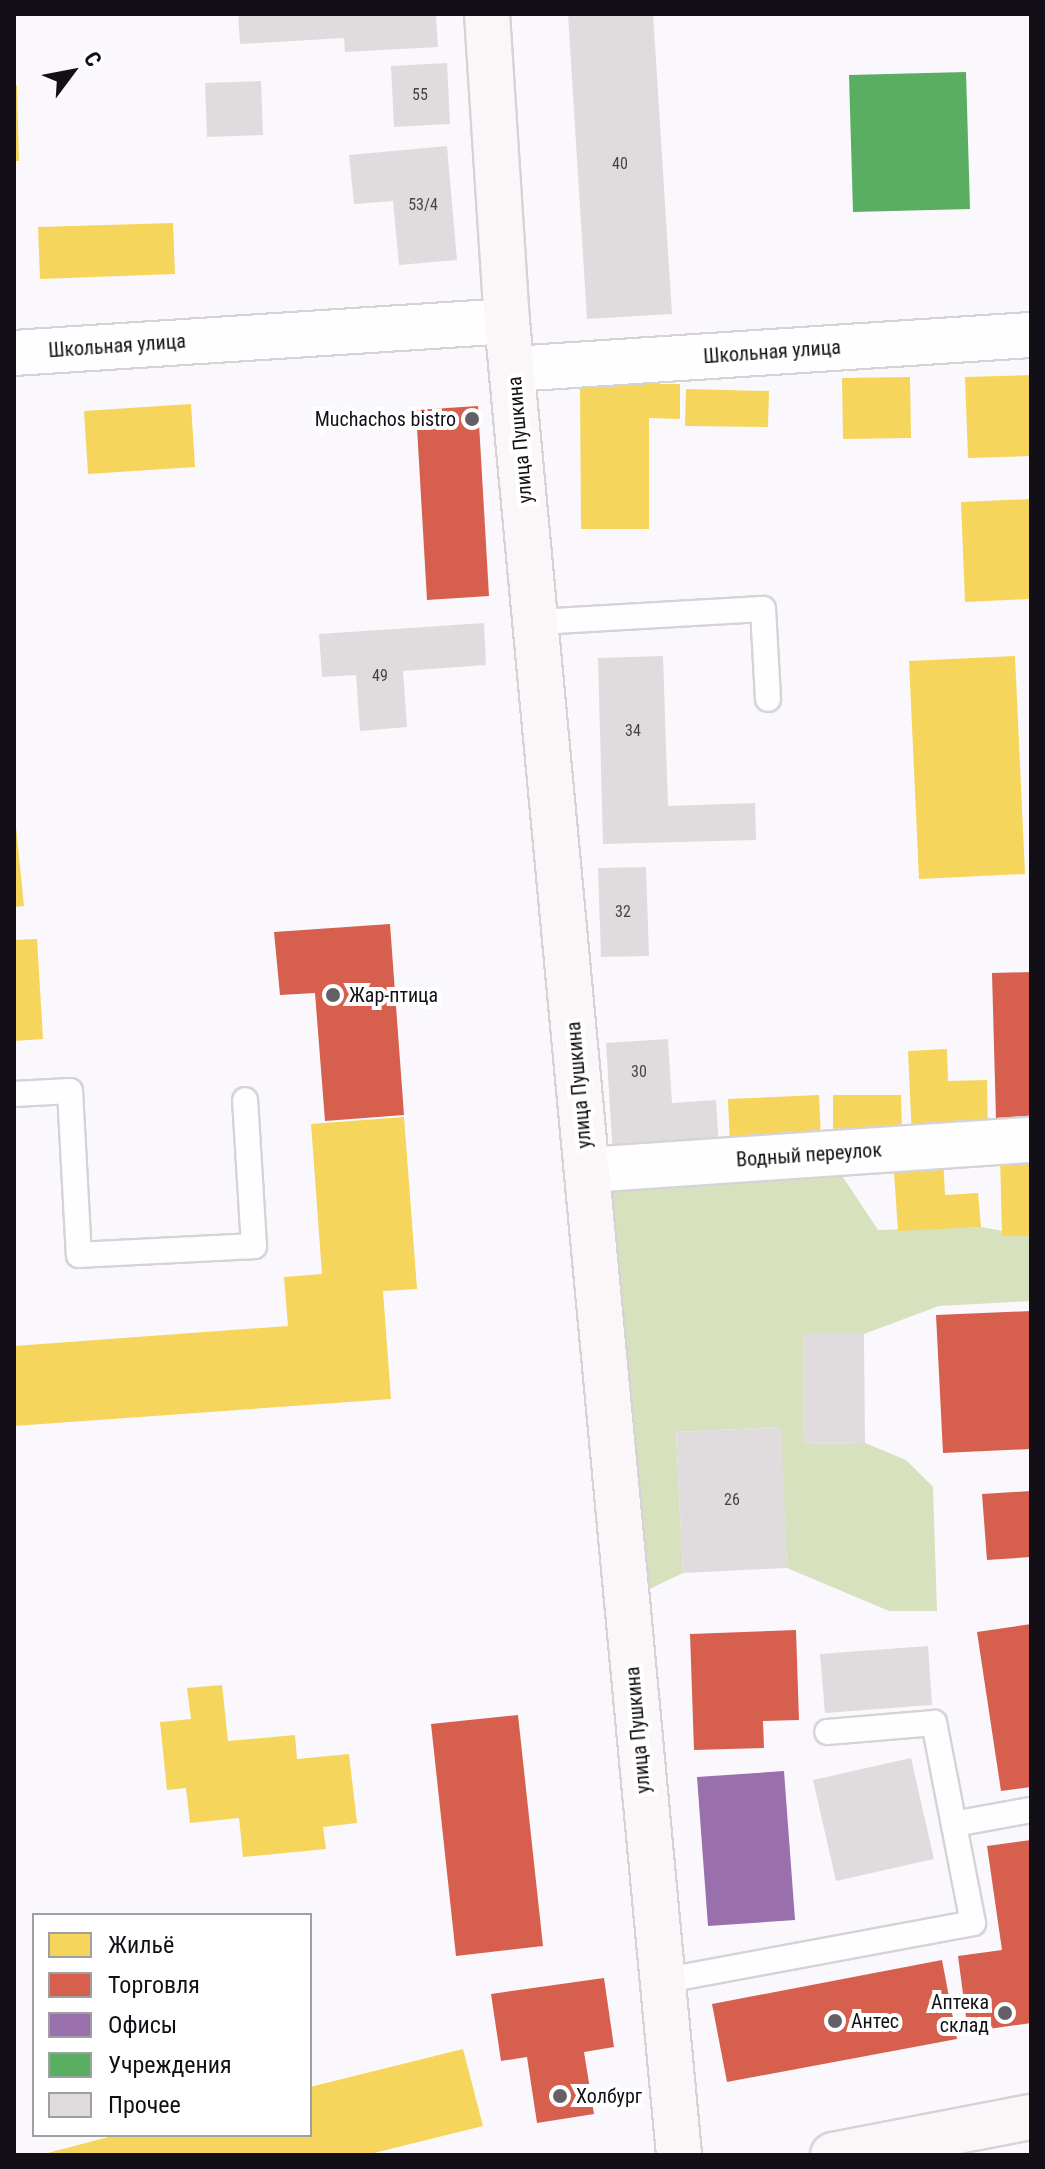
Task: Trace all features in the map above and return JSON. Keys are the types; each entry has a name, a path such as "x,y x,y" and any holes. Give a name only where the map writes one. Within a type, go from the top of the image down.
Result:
{"main road":[{"name":"улица Пушкина","path":"487,14 507,321 679,2155"},
{"path":"833,2155 1031,2117"}],"street":[{"name":"Школьная улица","path":"14,353 507,321"},
{"name":"Школьная улица","path":"513,369 1031,335"},
{"name":"Водный переулок","path":"587,1170 1031,1140"}],"lane":[{"path":"537,622 763,609 768,699"},
{"path":"14,1094 70,1091 79,1255 254,1246 245,1100"},
{"path":"661,1981 973,1923 934,1723 827,1732"},
{"path":"954,1824 1031,1810"}],"green space":[{"path":"833,1162 878,1230 981,1227 1031,1236 1031,1301 939,1306 864,1334 803,1335 804,1444 865,1443 906,1460 933,1487 937,1611 889,1611 787,1568 780,1427 676,1432 683,1573 639,1594 595,1175"}],"building: Жильё":[{"path":"14,85 17,85 19,161 14,161"},
{"path":"173,223 175,274 40,279 38,227"},
{"path":"1031,375 1031,456 968,458 965,377"},
{"path":"910,377 911,438 843,439 842,378"},
{"path":"580,384 680,384 680,419 649,418 649,529 581,529"},
{"path":"686,389 769,391 768,427 685,426"},
{"path":"191,404 195,467 88,474 84,411"},
{"path":"1031,499 1031,599 965,602 961,502"},
{"path":"1015,656 1025,874 919,879 909,661"},
{"path":"14,807 24,906 14,907"},
{"path":"37,939 43,1039 14,1041 14,940"},
{"path":"947,1049 948,1081 987,1080 988,1136 912,1138 908,1051"},
{"path":"819,1095 821,1140 730,1145 728,1099"},
{"path":"833,1095 901,1095 902,1135 833,1135"},
{"path":"404,1117 417,1289 383,1291 391,1399 14,1426 14,1346 288,1326 284,1277 322,1274 311,1124"},
{"path":"1031,1154 1031,1236 1002,1236 1000,1155"},
{"path":"943,1155 945,1195 978,1193 981,1227 898,1231 893,1158"},
{"path":"222,1685 228,1741 295,1735 297,1759 349,1754 357,1823 323,1827 326,1849 243,1857 239,1818 190,1823 186,1788 167,1790 160,1722 191,1719 187,1688"},
{"path":"463,2049 483,2126 366,2155 40,2155 108,2137 312,2137 312,2087"}],"building: Торговля":[{"path":"478,406 489,596 427,600 416,410"},
{"path":"390,924 404,1115 325,1121 315,993 280,995 274,932"},
{"path":"1031,972 1031,1118 996,1119 992,973"},
{"path":"1031,1311 1031,1449 943,1453 936,1315"},
{"path":"1031,1491 1031,1557 987,1560 982,1494"},
{"path":"1031,1624 1031,1787 1001,1791 977,1632"},
{"path":"796,1630 799,1720 763,1721 764,1748 694,1750 690,1634"},
{"path":"518,1715 543,1946 456,1956 431,1724"},
{"path":"1031,1840 1031,2023 968,2032 958,1956 1002,1950 987,1846"},
{"name":"Антес","path":"942,1960 957,2039 727,2082 712,2004"},
{"path":"604,1978 614,2047 584,2052 594,2114 537,2123 527,2057 501,2061 491,1994"}],"building: Офисы":[{"path":"784,1771 795,1920 708,1926 697,1777"}],"building: Учреждения":[{"path":"966,72 970,209 853,212 849,75"}],"building: Прочее":[{"path":"238,14 436,14 438,47 345,52 344,38 240,44"},
{"path":"568,14 653,14 672,314 587,319"},
{"path":"447,63 450,124 394,127 391,66"},
{"path":"261,81 263,135 207,137 205,83"},
{"path":"447,146 457,260 399,265 393,201 354,204 349,155"},
{"path":"484,623 486,665 403,671 407,727 360,731 356,675 322,677 319,634"},
{"path":"663,656 668,806 755,803 756,840 603,844 598,658"},
{"path":"646,867 649,956 601,957 598,868"},
{"path":"668,1039 672,1103 716,1100 719,1149 613,1155 606,1043"},
{"path":"803,1334 864,1334 865,1443 804,1444"},
{"path":"781,1427 787,1568 683,1573 676,1432"},
{"path":"928,1646 932,1705 825,1713 820,1654"},
{"path":"911,1758 934,1859 836,1881 813,1780"}],"place":[{"name":"Muchachos bistro","path":"472,419"},
{"name":"Жар-птица","path":"333,995"},
{"name":"Аптека склад","path":"1005,2013"},
{"name":"Антес","path":"835,2021"},
{"name":"Холбург","path":"560,2096"}]}
